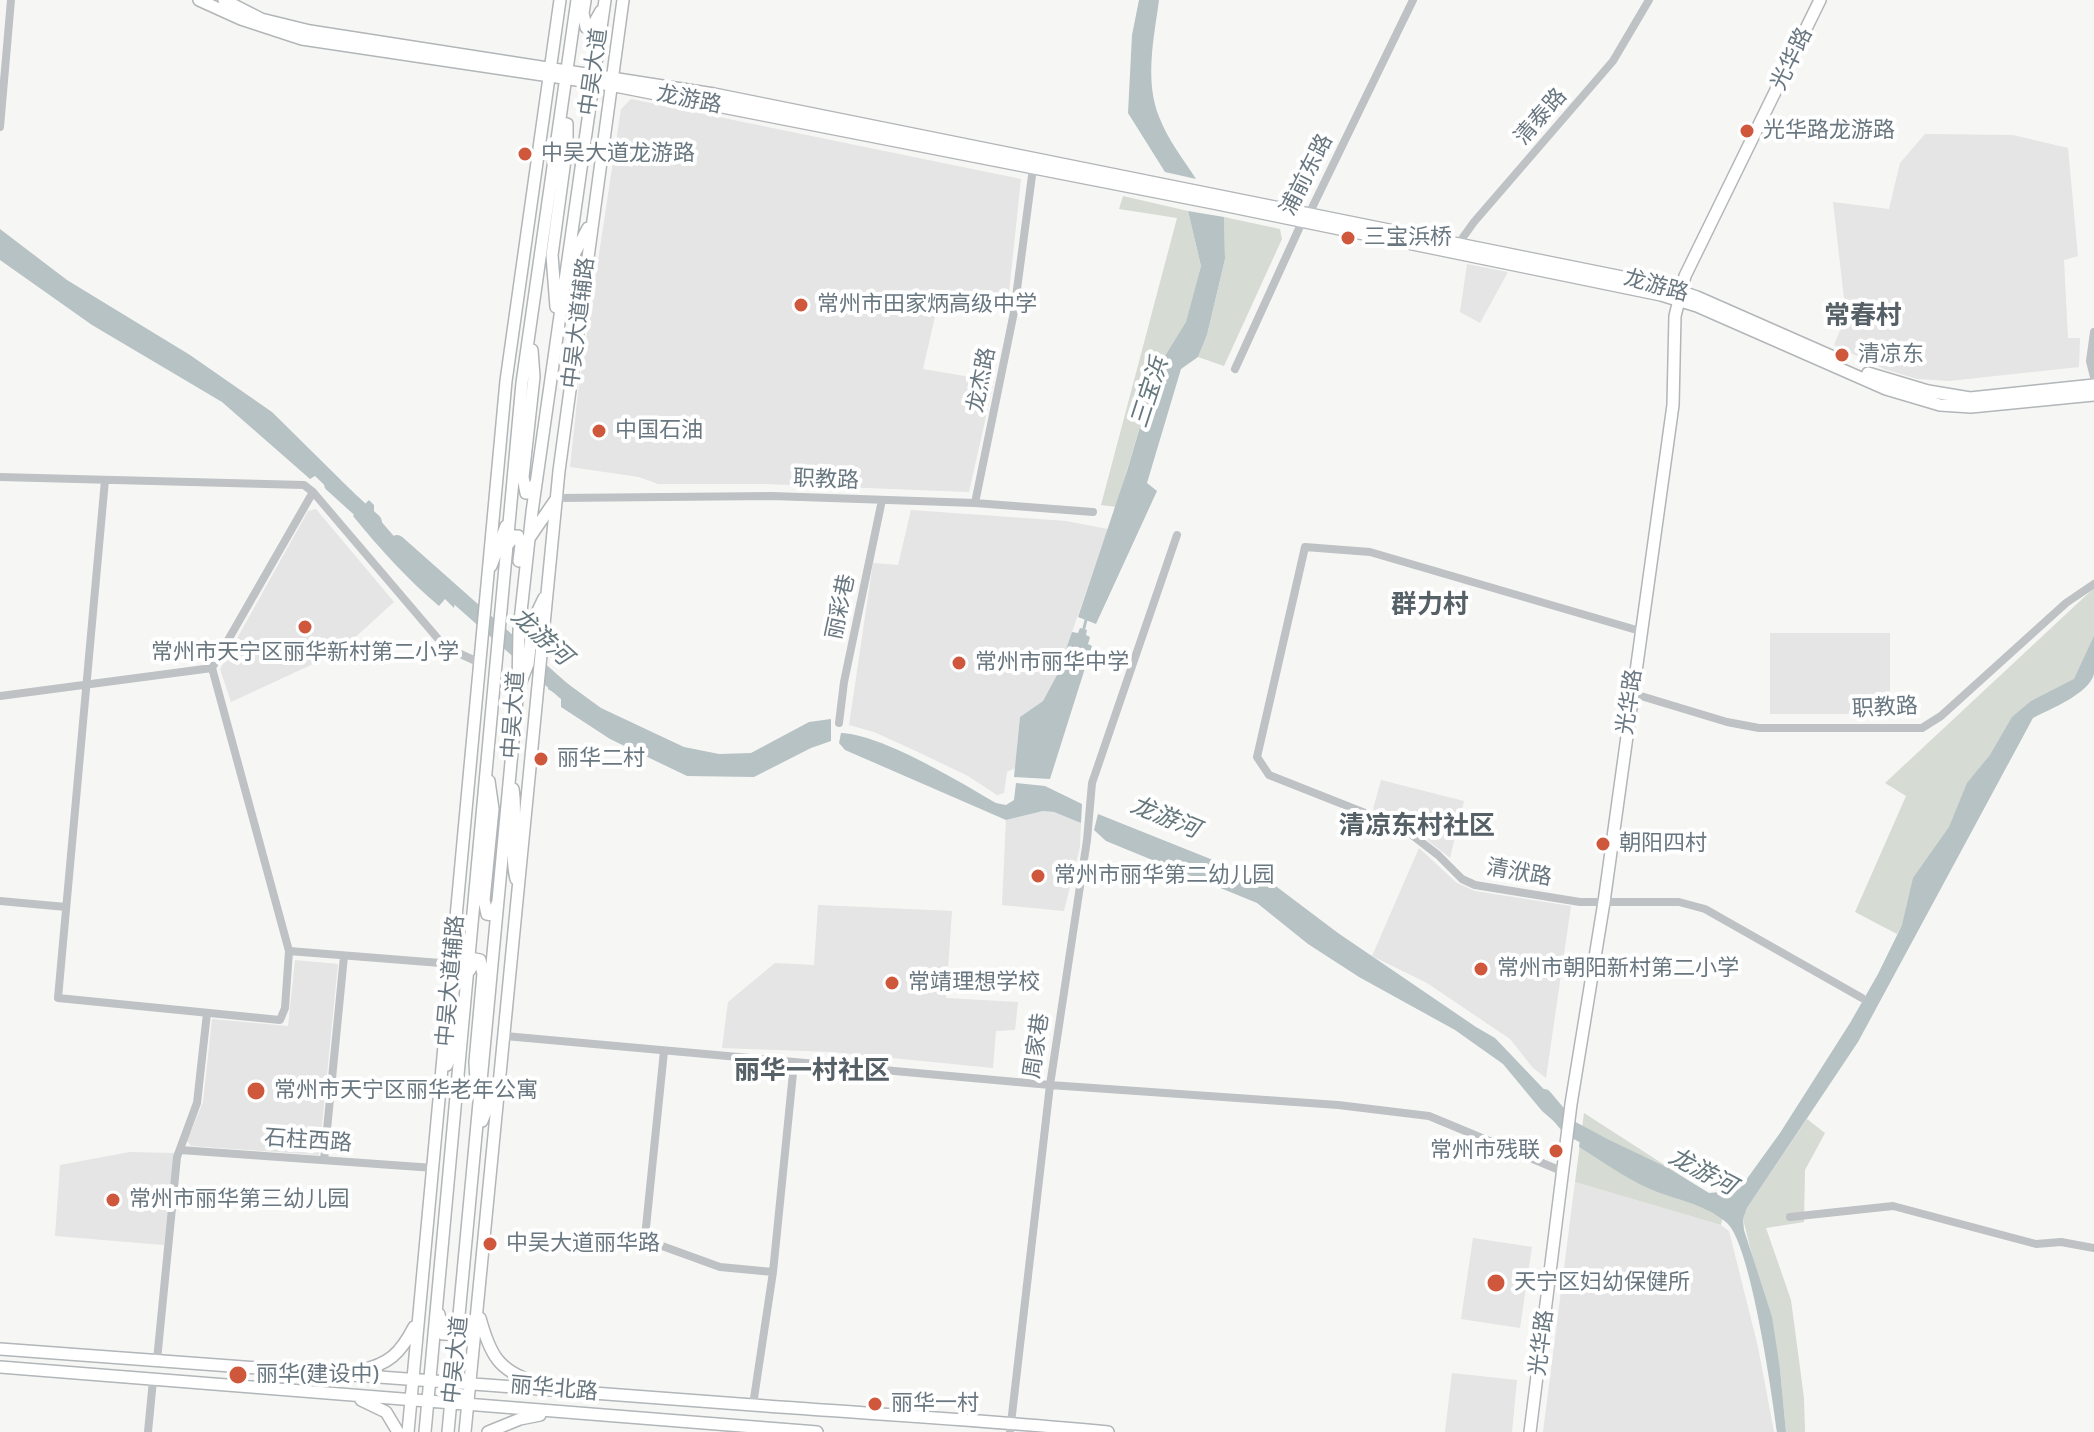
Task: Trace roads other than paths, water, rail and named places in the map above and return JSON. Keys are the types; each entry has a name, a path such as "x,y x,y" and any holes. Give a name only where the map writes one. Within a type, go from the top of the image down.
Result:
{"main road":[{"name":"龙游路","path":"199,0 242,9"},
{"name":"龙游路","path":"224,0 261,19 310,31 881,126 1122,177 1177,185 1210,197 1679,295 1879,377 1928,391 1970,398 2094,385"},
{"path":"486,580 506,381 560,0"},
{"name":"中吴大道","path":"425,1432 486,761 530,325 577,0"},
{"path":"585,0 583,13 586,27 592,27 604,4"},
{"name":"中吴大道辅路","path":"519,891 557,498 623,0"},
{"name":"光华路","path":"1530,1432 1571,1104 1604,902 1673,405 1679,295 1685,276 1820,0"},
{"name":"中吴大道","path":"448,1432 518,688 517,656 529,537 604,4"},
{"name":"龙游路","path":"611,80 1182,198 1210,197"},
{"path":"555,139 563,123 567,124 552,255 558,327"},
{"path":"566,270 592,221"},
{"path":"522,262 534,377 523,477 526,493 530,493 536,483"},
{"name":"龙游路","path":"1679,295 1886,389 1940,405 1971,407 2094,395"},
{"path":"529,537 557,498"},
{"path":"486,580 511,514"},
{"path":"508,546 514,536 518,536 521,545 517,589 519,630"},
{"name":"中吴大道辅路","path":"408,1432 486,580"},
{"path":"518,688 528,664 533,621 548,590"},
{"path":"470,756 478,791 474,828 478,865"},
{"path":"486,761 493,809 484,900 487,914 493,915 498,900"},
{"path":"465,1432 519,891 511,857 516,805 510,775"},
{"path":"468,973 475,959 480,960 483,974 475,1062 479,1114"},
{"path":"443,1074 454,1049 457,1018 466,997"},
{"path":"477,1137 501,1069"},
{"path":"433,1172 445,1224"},
{"path":"466,1252 489,1349 500,1364 518,1377 555,1389"},
{"path":"437,1301 443,1334 451,1334 461,1308"},
{"path":"350,1373 391,1360 405,1344 418,1319"},
{"name":"丽华北路","path":"0,1349 1108,1432"},
{"name":"丽华北路","path":"0,1367 817,1432"},
{"path":"353,1397 386,1412 398,1432"},
{"path":"488,1432 520,1419 558,1412"}],"street":[{"path":"0,127 11,0"},
{"name":"浦前东路","path":"1235,369 1413,0"},
{"name":"清泰路","path":"1455,248 1613,61 1649,0"},
{"name":"龙杰路","path":"975,503 1014,312 1033,168"},
{"path":"2094,332 2090,361 2094,377"},
{"path":"0,477 304,485 445,647 478,662"},
{"path":"105,480 58,998 280,1020 285,1008 289,951 212,668 313,492"},
{"name":"职教路","path":"557,498 772,496 975,503 1093,512"},
{"name":"丽彩巷","path":"839,723 844,682 882,500"},
{"name":"周家巷","path":"1010,1427 1050,1085 1087,840 1092,783 1177,535"},
{"name":"清洑路","path":"1640,631 1370,552 1305,547 1257,757 1269,775 1403,828 1438,855 1462,879 1475,885 1580,902 1679,902 1705,909 1862,998"},
{"name":"职教路","path":"1631,693 1727,722 1759,728 1922,728 1941,716 2066,603 2094,584"},
{"path":"0,696 212,668"},
{"path":"0,901 66,907"},
{"path":"289,951 453,964"},
{"path":"324,1160 344,956"},
{"path":"157,1360 180,1150 197,1103 207,1013"},
{"path":"505,1036 1050,1085 1338,1105 1429,1116 1564,1172"},
{"path":"664,1051 645,1237 651,1242 720,1267 773,1272"},
{"path":"753,1405 773,1272 794,1063"},
{"name":"石柱西路","path":"180,1150 324,1160 433,1172"},
{"path":"1790,1217 1893,1206 2036,1244 2061,1242 2094,1248"},
{"path":"148,1432 153,1380"}],"water":[{"path":"1139,0 1159,0 1151,75 1155,105 1167,135 1196,179 1165,172 1128,113 1132,35"},
{"path":"1188,211 1224,217 1225,259 1207,335 1198,357 1181,369 1147,483 1157,491 1096,624 1078,617 1157,369 1186,322 1201,266"},
{"path":"0,229 67,280 190,355 272,412 354,493 343,503 315,476 310,479 222,402 92,325 0,260"},
{"path":"369,500 374,505 374,513 428,576 443,581 456,595 454,608 445,599 439,606 427,596 353,516"},
{"path":"1080,628 1087,630 1086,635 1090,637 1088,644 1092,646 1050,779 1014,777 1020,717 1043,701 1057,675 1072,632 1078,633"},
{"path":"2094,636 2094,674 2091,681 2068,700 2033,718 1858,1042 1747,1208 1743,1219 1744,1230 1772,1317 1780,1369 1786,1432 1777,1432 1759,1322 1736,1237 1718,1216 1639,1184 1579,1147 1582,1127 1668,1168 1709,1193 1736,1191 1741,1187 1780,1133 1878,974 1902,925 1913,878 1949,827 1967,783 1990,755 2012,717 2031,701 2074,679"},
{"path":"549,675 560,684 564,681 601,708 684,747 719,754 751,753 809,722 831,719 831,741 754,777 687,776 610,739 561,707 561,697 548,689"},
{"path":"841,733 858,735 898,750 996,803 1006,805 1014,800 1016,783 1045,786 1082,804 1081,823 1043,811 1006,820 845,750 839,743"},
{"path":"1098,814 1273,884 1338,933 1495,1038 1558,1104 1557,1124 1542,1111 1503,1064 1455,1030 1359,977 1308,944 1257,903 1106,841 1094,830"}],"waterway":[{"name":"龙游河","path":"332,484 374,522"},
{"name":"龙游河","path":"397,543 565,692"},
{"name":"三宝浜","path":"1083,632 1087,616"},
{"name":"龙游河","path":"1544,1097 1570,1128 1598,1143"}],"place":[{"name":"光华路龙游路","path":"1747,131"},
{"name":"中吴大道龙游路","path":"525,154"},
{"name":"三宝浜桥","path":"1348,238"},
{"name":"常州市田家炳高级中学","path":"801,305"},
{"name":"清凉东","path":"1842,355"},
{"name":"中国石油","path":"599,431"},
{"name":"常州市天宁区丽华新村第二小学","path":"305,627"},
{"name":"常州市丽华中学","path":"959,663"},
{"name":"丽华二村","path":"541,759"},
{"name":"朝阳四村","path":"1603,844"},
{"name":"常州市丽华第二幼儿园","path":"1038,876"},
{"name":"常州市朝阳新村第二小学","path":"1481,969"},
{"name":"常靖理想学校","path":"892,983"},
{"name":"常州市天宁区丽华老年公寓","path":"256,1091"},
{"name":"常州市残联","path":"1556,1151"},
{"name":"常州市丽华第三幼儿园","path":"113,1200"},
{"name":"中吴大道丽华路","path":"490,1244"},
{"name":"天宁区妇幼保健所","path":"1496,1283"},
{"name":"丽华(建设中)","path":"238,1375"},
{"name":"丽华一村","path":"875,1404"}],"district":[{"name":"常春村","path":"1863,317"},
{"name":"群力村","path":"1430,606"},
{"name":"清凉东村社区","path":"1417,827"},
{"name":"丽华一村社区","path":"812,1072"}]}
